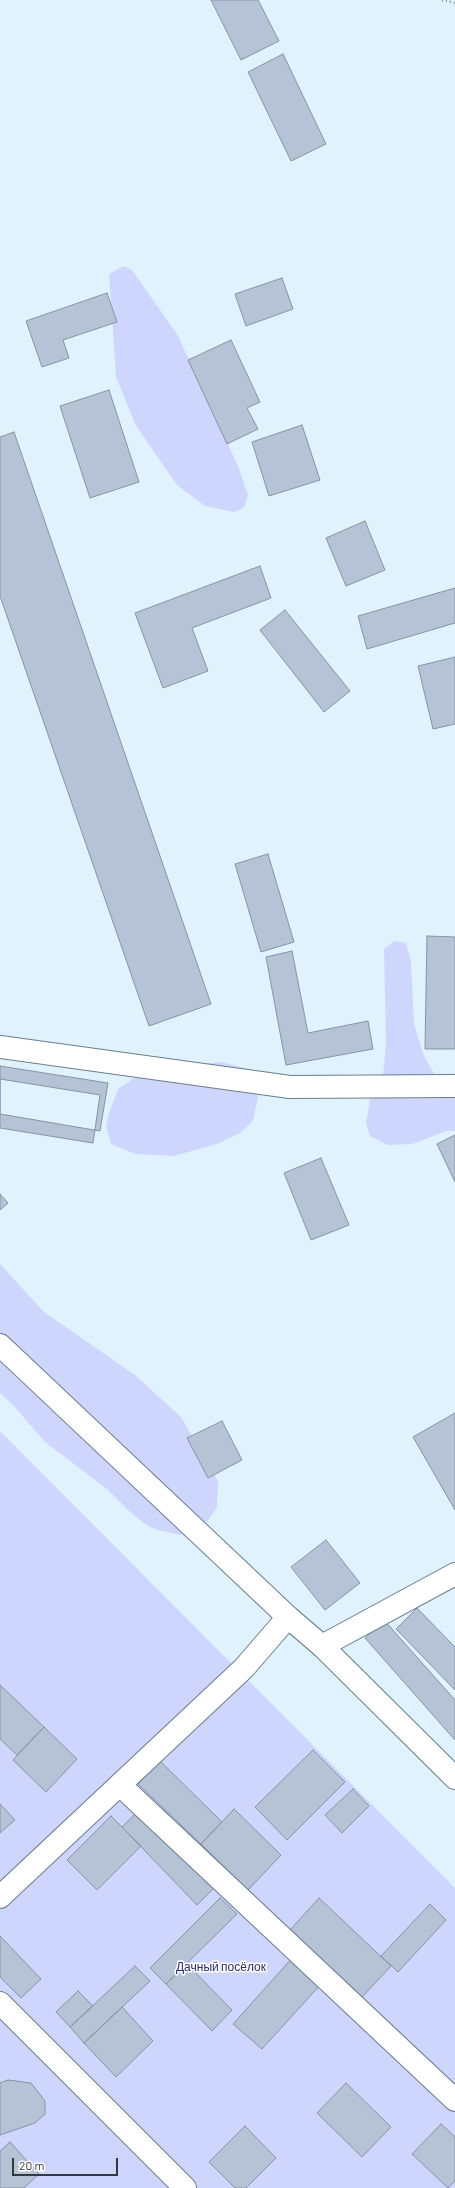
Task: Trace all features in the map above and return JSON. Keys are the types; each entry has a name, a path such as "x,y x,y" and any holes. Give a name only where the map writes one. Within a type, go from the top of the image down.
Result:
{"main road":[{"path":"0,1047 290,1087 455,1086"},
{"path":"0,1345 288,1617 322,1646 455,1778"},
{"path":"322,1646 455,1574"},
{"path":"0,1897 244,1668 288,1617"},
{"path":"120,1785 455,2100"},
{"path":"0,2003 185,2188"}],"path":[{"path":"442,0 455,3"}],"green space":[{"path":"124,266 132,270 177,334 238,466 248,495 244,508 234,512 205,506 177,485 136,426 116,377 109,274"},
{"path":"394,941 406,943 411,962 414,1024 424,1056 435,1075 455,1077 455,1131 447,1131 412,1144 388,1145 370,1136 366,1123 370,1100 382,1087 386,1044 384,949"},
{"path":"221,1062 248,1069 260,1087 253,1121 240,1133 217,1144 174,1156 135,1154 111,1144 106,1126 118,1089 148,1069"},
{"path":"0,1264 44,1312 135,1375 181,1417 218,1481 217,1507 203,1528 187,1536 157,1530 148,1526 129,1511 107,1489 45,1442 13,1405 0,1393"},
{"name":"Дачный посёлок","path":"0,1431 455,1888 455,2188 0,2188"}],"building":[{"path":"211,0 258,0 279,41 241,60"},
{"path":"283,54 326,144 291,161 248,72"},
{"path":"282,278 293,309 246,326 235,294"},
{"path":"107,293 117,322 63,340 69,358 42,367 26,321"},
{"path":"231,340 260,402 247,408 258,429 227,444 188,360"},
{"path":"109,390 139,482 90,498 60,406"},
{"path":"302,425 320,480 269,496 252,442"},
{"path":"14,432 211,1004 149,1026 0,596 0,437"},
{"path":"365,521 385,570 346,586 326,538"},
{"path":"260,566 271,598 192,628 208,671 163,688 135,613"},
{"path":"455,588 455,623 367,649 358,616"},
{"path":"285,610 350,691 324,712 260,630"},
{"path":"455,657 455,724 433,729 418,666"},
{"path":"268,854 294,942 261,952 235,864"},
{"path":"427,936 455,937 455,1049 425,1049"},
{"path":"292,951 308,1033 368,1021 373,1049 286,1065 266,957"},
{"path":"0,1066 108,1083 100,1131 0,1114"},
{"path":"0,1079 100,1095 93,1143 0,1128"},
{"path":"455,1135 455,1182 437,1144"},
{"path":"321,1158 349,1225 311,1240 284,1173"},
{"path":"0,1194 8,1203 0,1210"},
{"path":"455,1413 455,1510 413,1437"},
{"path":"222,1421 242,1460 208,1478 187,1438"},
{"path":"326,1540 360,1583 325,1610 291,1567"},
{"path":"417,1608 455,1647 455,1690 396,1629"},
{"path":"384,1620 455,1700 455,1740 365,1638"},
{"path":"0,1685 44,1727 17,1755 0,1739"},
{"path":"44,1727 77,1759 46,1792 13,1760"},
{"path":"313,1750 345,1782 287,1840 255,1807"},
{"path":"160,1761 222,1822 201,1844 138,1784"},
{"path":"353,1789 369,1806 342,1833 325,1815"},
{"path":"0,1804 15,1820 0,1833"},
{"path":"234,1809 281,1855 248,1890 201,1844"},
{"path":"138,1811 215,1887 197,1905 122,1827"},
{"path":"111,1816 141,1846 97,1890 67,1860"},
{"path":"220,1898 237,1914 166,1984 150,1968"},
{"path":"319,1898 391,1966 362,1997 290,1930"},
{"path":"430,1904 446,1920 398,1972 381,1956"},
{"path":"0,1936 41,1979 21,1998 0,1977"},
{"path":"293,1957 322,1983 262,2049 233,2024"},
{"path":"187,1964 232,2010 212,2031 166,1984"},
{"path":"135,1966 150,1981 84,2043 70,2027"},
{"path":"78,1991 93,2006 70,2027 56,2012"},
{"path":"122,2007 153,2041 116,2077 84,2043"},
{"path":"8,2080 31,2083 45,2101 45,2114 35,2123 0,2135 0,2083"},
{"path":"346,2083 391,2127 362,2157 317,2113"},
{"path":"441,2124 455,2137 455,2181 448,2188 412,2154"},
{"path":"245,2126 276,2158 246,2188 235,2188 209,2162"},
{"path":"10,2142 39,2174 24,2188 0,2188 0,2151"}]}
